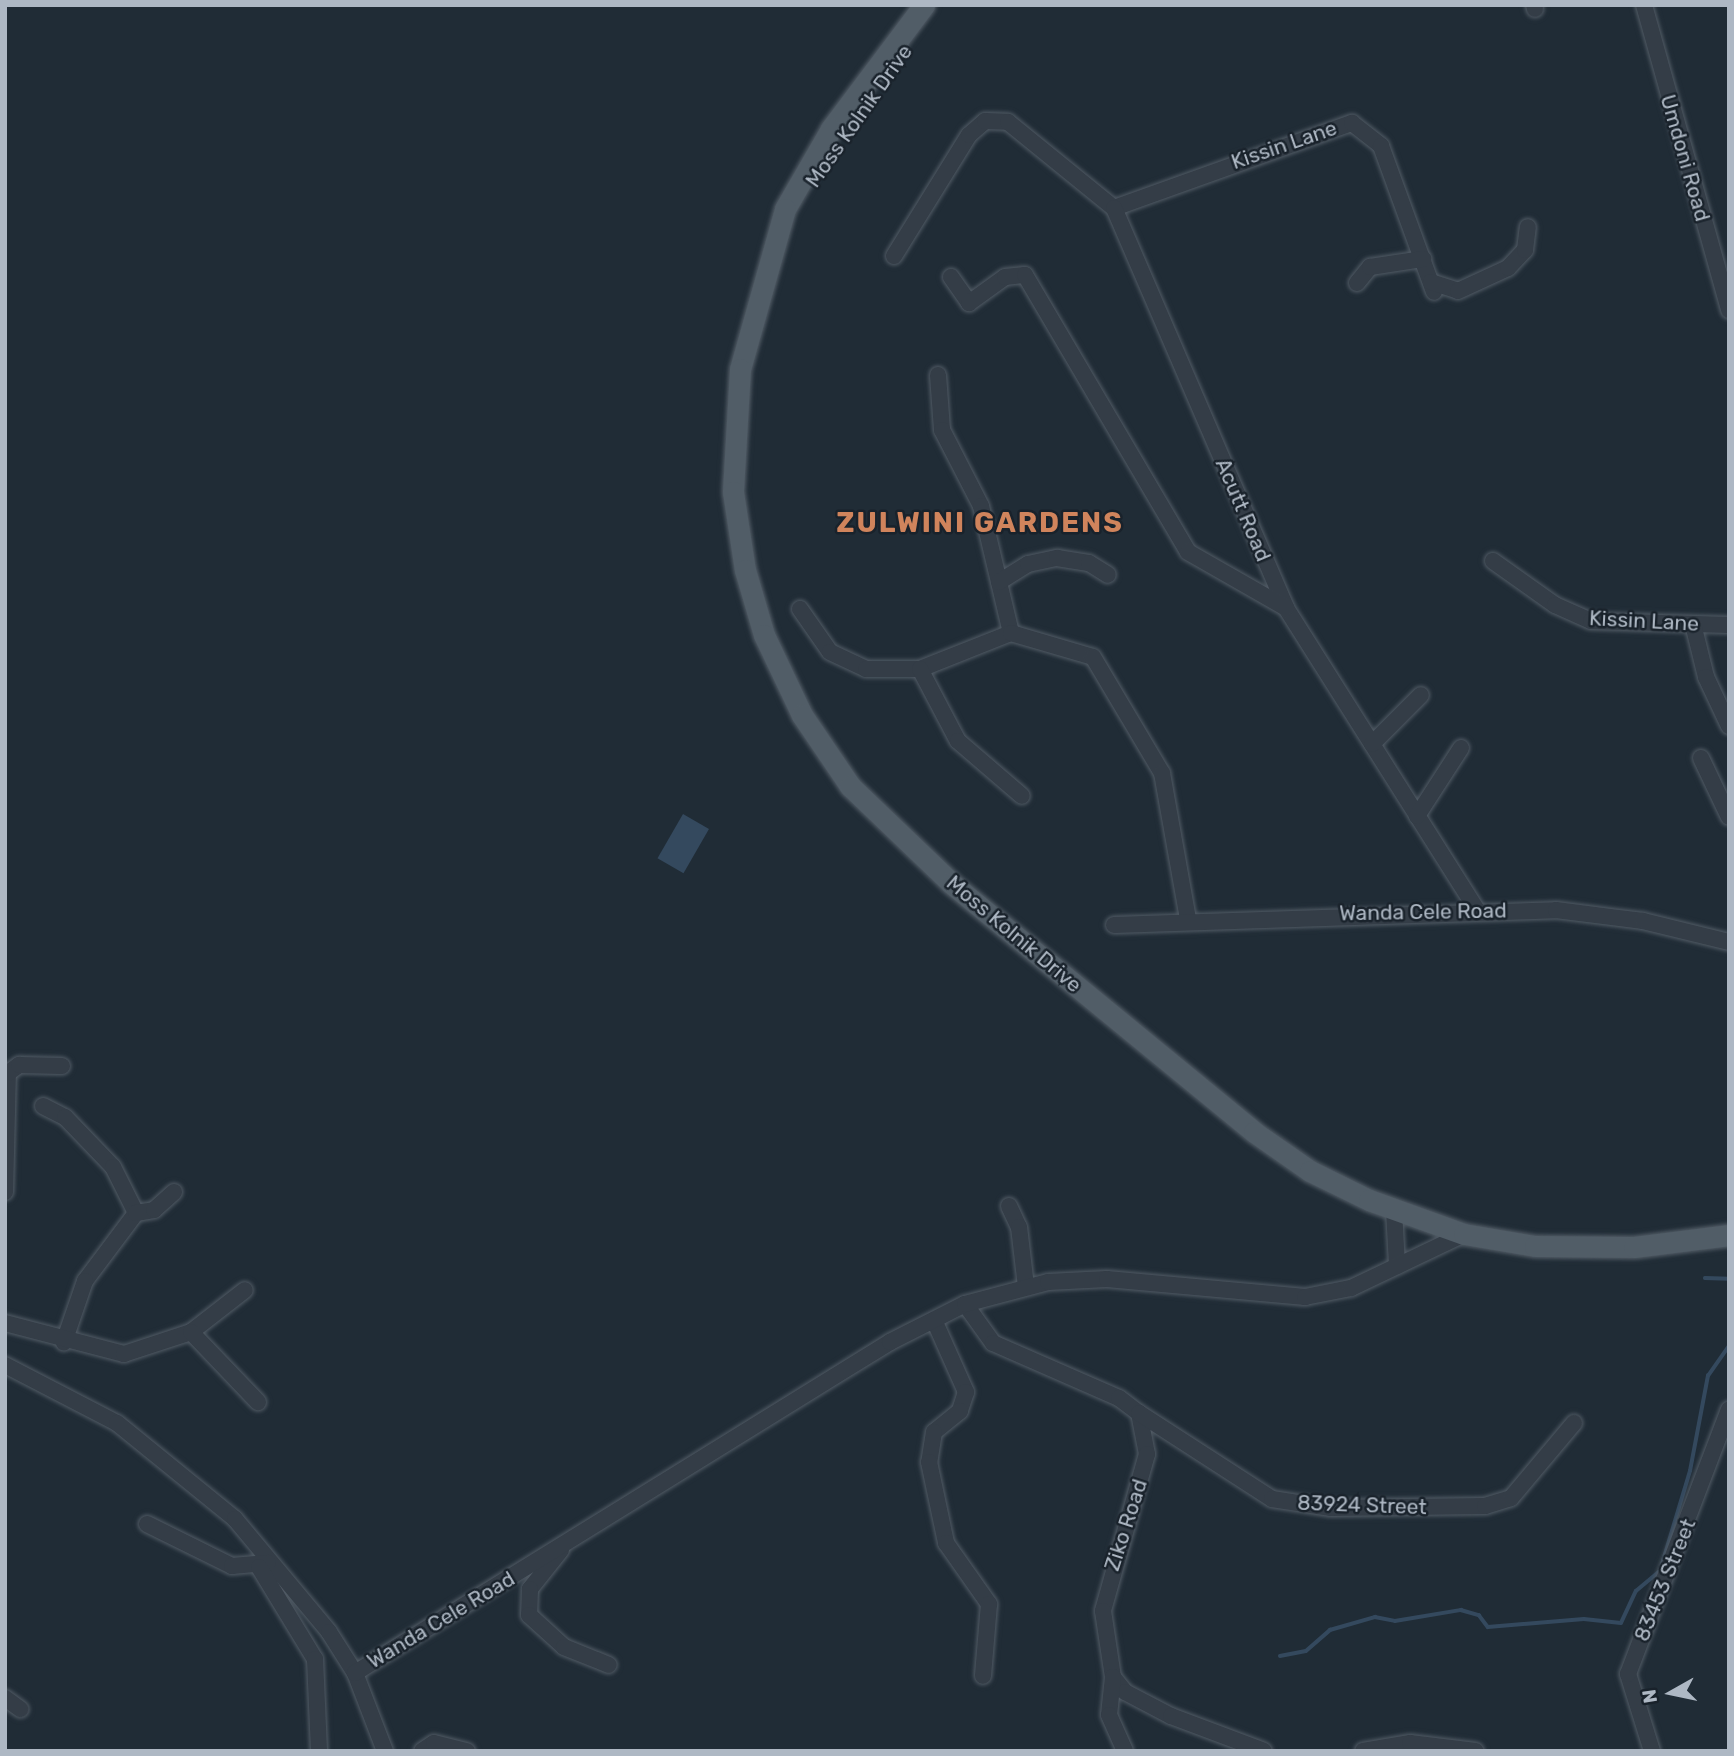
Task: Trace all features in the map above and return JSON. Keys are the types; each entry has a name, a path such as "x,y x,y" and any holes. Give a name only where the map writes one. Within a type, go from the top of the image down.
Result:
{"main road":[{"name":"Moss Kolnik Drive","path":"924,5 831,129 781,228 762,274 740,369 733,492 764,635 802,715 850,786 951,883 1254,1132 1310,1171 1394,1210 1464,1234 1586,1250 1729,1235"},
{"name":"Moss Kolnik Drive","path":"781,228 828,152 941,5"}],"street":[{"name":"Umdoni Road","path":"1644,5 1729,310"},
{"name":"Acutt Road","path":"894,256 969,135 985,121 1008,122 1114,208 1286,608 1477,910"},
{"name":"Kissin Lane","path":"1114,208 1352,123 1381,146 1433,287 1458,291 1508,268 1525,250 1528,227"},
{"path":"1357,283 1370,267 1423,260"},
{"path":"951,277 969,303 1005,277 1025,275 1188,552 1286,608"},
{"path":"938,374 942,430 977,493 1010,633"},
{"path":"999,582 1028,564 1057,558 1089,563 1108,575"},
{"name":"Kissin Lane","path":"1493,561 1576,616 1729,625"},
{"path":"800,609 815,636 843,661 883,671 920,669 1010,633 1081,650 1099,666 1162,773 1188,919"},
{"path":"1693,624 1706,677 1729,726"},
{"path":"920,669 958,741 1022,796"},
{"path":"1372,744 1421,695"},
{"path":"1418,816 1461,748"},
{"path":"1701,758 1729,817"},
{"name":"Wanda Cele Road","path":"1114,925 1188,919 1477,910 1601,914 1729,942"},
{"path":"5,1192 8,1073 19,1065 62,1066"},
{"path":"43,1106 65,1117 113,1167 136,1213"},
{"path":"64,1342 85,1281 136,1213 154,1210 174,1192"},
{"path":"1009,1206 1019,1227 1026,1287"},
{"path":"1394,1210 1397,1266"},
{"name":"Wanda Cele Road","path":"5,1365 72,1396 160,1453 266,1564 355,1673 681,1472 965,1304 1026,1287 1107,1279 1305,1297 1351,1288 1464,1234"},
{"path":"5,1323 64,1342 124,1354 191,1332 245,1290"},
{"path":"965,1304 993,1343 1119,1398 1139,1413"},
{"path":"934,1320 966,1392 960,1411 934,1432 928,1449 946,1543 991,1614 982,1645 983,1676"},
{"path":"191,1332 258,1402"},
{"name":"83453 Street","path":"1652,1751 1628,1674 1729,1410"},
{"name":"83924 Street","path":"1139,1413 1272,1499 1331,1508 1500,1502 1523,1490 1544,1453 1574,1423"},
{"name":"Ziko Road","path":"1125,1751 1109,1715 1113,1677 1103,1611 1147,1454 1139,1413"},
{"path":"147,1524 232,1566 266,1564 315,1659 319,1751"},
{"path":"565,1544 530,1589 529,1615 564,1647 609,1665"},
{"path":"355,1673 385,1751"},
{"path":"1113,1677 1125,1692 1171,1716 1264,1751"},
{"path":"5,1698 20,1709"},
{"path":"422,1751 434,1743 467,1751"},
{"path":"1363,1751 1410,1743 1476,1751"}],"water":[{"path":"683,814 709,829 683,873 658,858"}],"waterway":[{"path":"1705,1278 1729,1279"},
{"path":"1280,1656 1306,1651 1330,1630 1375,1617 1395,1621 1461,1610 1479,1615 1488,1627 1584,1619 1621,1623 1636,1591 1660,1571 1690,1471 1708,1376 1729,1346"}],"district":[{"name":"ZULWINI GARDENS","path":"980,523"}]}
